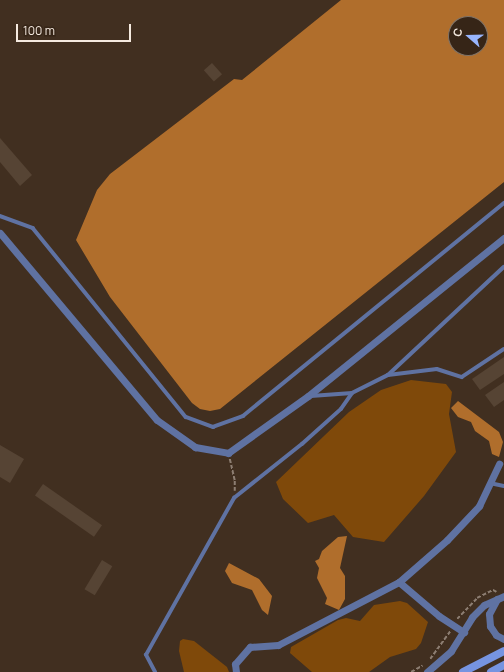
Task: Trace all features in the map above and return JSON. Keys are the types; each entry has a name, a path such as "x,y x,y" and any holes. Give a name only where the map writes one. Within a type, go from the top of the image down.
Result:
{"main road":[{"path":"462,672 504,651"},
{"path":"491,672 504,665"}],"street":[{"path":"0,233 158,420 195,447 228,454 308,396 504,238"},
{"path":"236,672 235,664 250,647 278,645 399,582 447,540 479,506 499,464"},
{"path":"399,582 439,616 464,632"},
{"path":"427,672 451,652 472,617 484,606 501,597"},
{"path":"501,597 489,614 490,626 496,635 504,639"}],"lane":[{"path":"0,216 33,228 186,416 213,427 243,416 504,203"},
{"path":"308,396 352,392 388,375 504,267"},
{"path":"388,375 437,369 462,377 504,349"},
{"path":"155,672 146,655 234,498 302,444 341,409 352,392"},
{"path":"490,483 504,486"}],"path":[{"path":"228,454 236,480 234,498"}],"shaded area":[{"path":"341,0 504,0 504,182 220,409 210,411 200,409 192,403 110,297 76,240 97,190 110,174 234,79 242,80"},
{"path":"411,380 446,384 452,392 449,414 456,452 424,496 384,542 353,537 334,515 308,523 283,499 276,482 349,412 381,390"},
{"path":"458,401 499,432 503,442 499,457 492,454 489,441 475,431 471,422 458,417 451,408"},
{"path":"347,536 340,568 345,576 345,599 339,610 325,604 327,598 317,578 319,568 315,561 319,559 322,551 338,537"},
{"path":"229,563 259,579 272,596 268,615 262,610 252,590 232,583 225,571"},
{"path":"400,601 407,603 428,622 421,643 416,649 390,657 369,672 312,672 290,653 291,647 338,620 346,618 360,621 374,605"},
{"path":"183,639 194,641 227,667 229,672 184,672 179,651 180,641"}],"building":[{"path":"212,63 222,74 214,82 204,70"},
{"path":"0,138 32,175 20,186 0,162"},
{"path":"504,357 504,374 480,390 472,379"},
{"path":"504,382 504,400 494,407 485,395"},
{"path":"0,445 24,459 10,483 0,477"},
{"path":"43,484 102,525 94,537 35,495"},
{"path":"102,560 112,566 95,595 84,589"}]}
